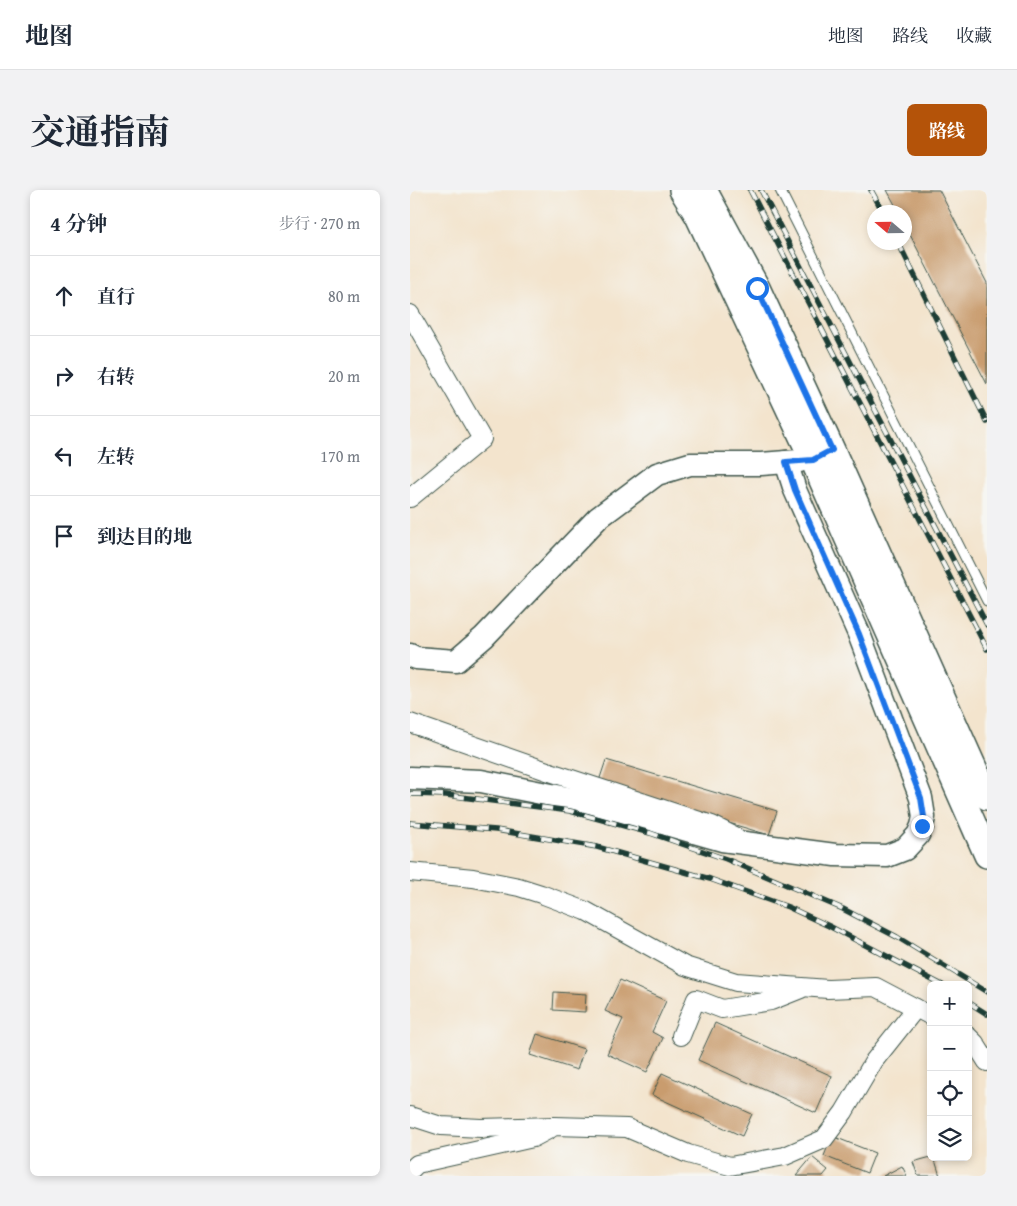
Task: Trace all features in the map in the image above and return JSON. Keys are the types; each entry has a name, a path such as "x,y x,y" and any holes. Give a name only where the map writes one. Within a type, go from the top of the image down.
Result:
{"main road":[{"path":"682,190 698,216 822,455"},
{"path":"704,190 757,288 822,455 937,711 987,855"},
{"path":"937,711 987,797"}],"street":[{"path":"410,314 482,439 410,498"},
{"path":"410,655 416,658 456,662 484,637 598,518 657,474 690,464 760,464 786,462 822,455"},
{"path":"410,778 481,781 592,803 722,840 835,855 887,856 905,849 918,835 924,817 921,798 859,634 795,490 786,462"},
{"path":"410,723 547,771 712,825 747,843"},
{"path":"410,872 474,878 519,887 564,902 586,911 685,966 736,982 828,989 876,987 924,1012 874,1061 844,1112 824,1139 784,1156 730,1166 688,1154 627,1128 554,1126 481,1128 441,1126 410,1116"},
{"path":"681,1036 696,999 722,1009 771,1001 806,987"},
{"path":"972,1040 987,1062"},
{"path":"410,1171 417,1164 533,1138 554,1126"}],"lane":[{"path":"780,190 987,601"}],"building":[{"path":"887,190 939,190 987,283 987,384 912,239 912,205 895,205"},
{"path":"606,760 777,811 769,835 598,784"},
{"path":"620,980 666,1001 652,1032 663,1038 647,1072 607,1054 623,1019 605,1011"},
{"path":"554,992 586,994 585,1012 553,1010"},
{"path":"715,1023 832,1076 816,1113 698,1060"},
{"path":"537,1034 584,1049 577,1070 530,1055"},
{"path":"662,1073 752,1114 742,1136 652,1095"},
{"path":"832,1136 875,1153 867,1173 824,1156"},
{"path":"812,1157 828,1170 823,1176 796,1176"},
{"path":"927,1158 927,1161 935,1161 940,1176 918,1176 913,1162"},
{"path":"902,1166 907,1176 883,1176"}],"railway":[{"path":"750,190 987,649"},
{"path":"761,190 987,625"},
{"path":"871,190 879,205"},
{"path":"902,250 987,422"},
{"path":"410,794 446,795 570,811 650,833 726,859 843,909 897,937 987,992"},
{"path":"410,823 496,830 597,847 710,879 788,907 829,926 934,981"},
{"path":"972,1005 987,1014"}],"route":[{"path":"757,288 832,450 813,460 786,462 795,490 859,634 921,798 924,807 922,826"}]}
